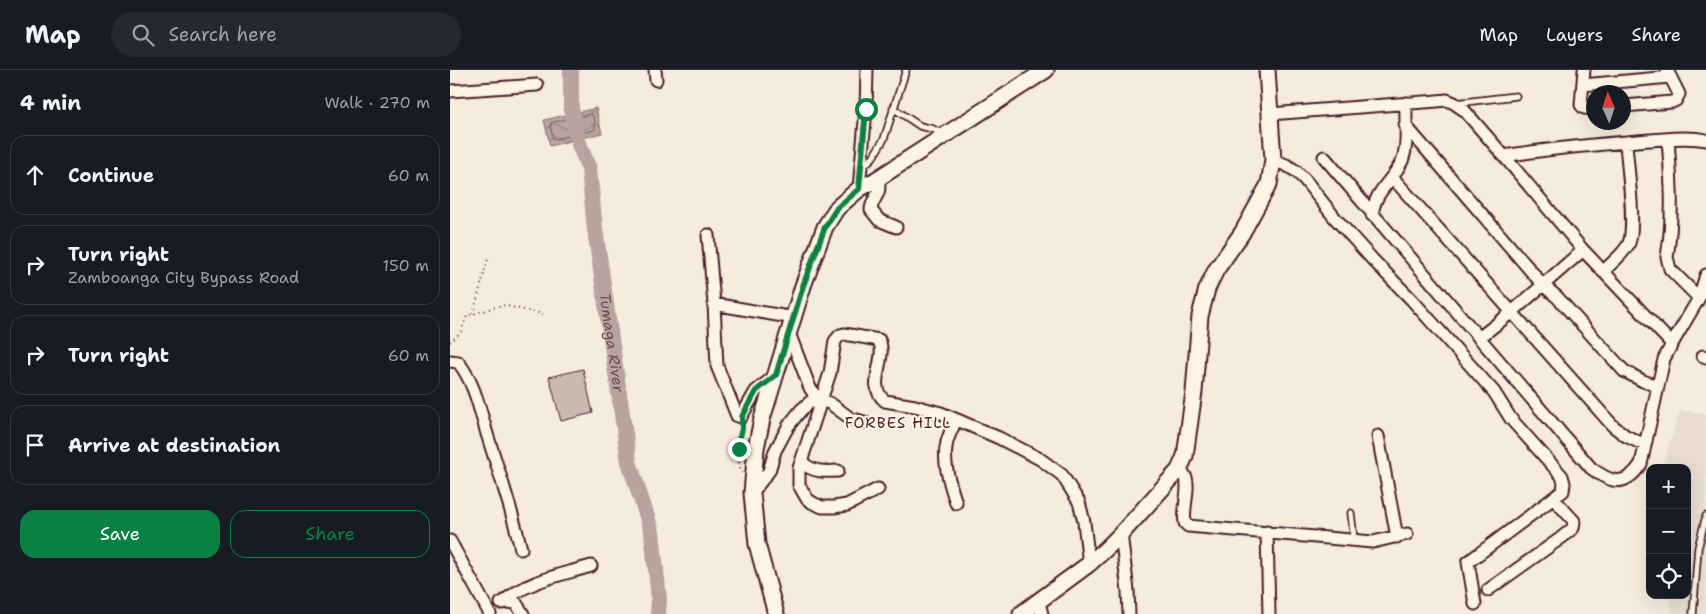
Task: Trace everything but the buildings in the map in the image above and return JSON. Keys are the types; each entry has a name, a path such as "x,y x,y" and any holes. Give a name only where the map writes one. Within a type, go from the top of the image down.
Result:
{"main road":[{"path":"776,614 756,544 752,490 756,448 762,420 803,286 825,227 837,208 859,189 1046,70"},
{"path":"1022,614 1040,608 1089,564 1121,534 1179,470 1185,456 1194,392 1200,316 1207,289 1216,270 1242,233 1269,184 1273,160 1267,70"}],"street":[{"path":"859,189 866,109 867,70"},
{"path":"1584,70 1581,105 1586,108"},
{"path":"1583,85 1668,73 1679,94 1676,100 1672,102 1631,105"},
{"path":"450,91 537,85"},
{"path":"1270,114 1447,100 1454,103 1464,110 1583,250 1672,344"},
{"path":"1372,214 1375,198 1392,177 1402,160 1405,141 1406,103"},
{"path":"1405,125 1543,285 1624,371 1657,386"},
{"path":"1504,156 1539,150 1626,142 1668,139 1706,140"},
{"path":"1668,139 1672,197 1667,263 1670,269 1699,298"},
{"path":"1603,272 1623,251 1631,236 1626,142"},
{"path":"1324,157 1591,468 1605,479 1623,481 1632,476 1641,464 1664,359 1699,298 1706,276"},
{"path":"1273,160 1296,171 1373,260 1412,300 1494,392 1511,419 1562,476 1564,483 1562,491 1468,562 1475,604"},
{"path":"1392,177 1614,426 1626,436 1645,445"},
{"path":"878,178 879,193 871,205 871,210 879,220 896,227"},
{"path":"708,235 716,323 717,366 737,416 742,417 756,391 776,375"},
{"path":"1479,338 1583,250"},
{"path":"714,304 794,318"},
{"path":"716,323 738,308"},
{"path":"789,333 810,388 820,398 850,418 864,422"},
{"path":"878,489 847,505 822,507 807,499 802,492 798,476 820,398 830,374 835,341 840,335 848,334 875,338 880,342 876,382 877,391 885,401 941,413 999,438 1040,459 1062,475 1079,502 1084,522 1089,564"},
{"path":"450,361 458,362 466,371 511,507 521,549"},
{"path":"752,490 769,471 776,451 789,426 801,410 820,398"},
{"path":"956,420 947,443 946,459 956,503"},
{"path":"1179,470 1185,476 1187,482 1184,512 1186,525 1373,542 1402,535 1378,436"},
{"path":"802,462 810,469 824,472 838,471"},
{"path":"1488,590 1573,528 1574,521 1554,498"},
{"path":"1266,532 1269,614"},
{"path":"1121,534 1129,614"},
{"path":"450,541 489,611 510,596 539,581 591,566"},
{"path":"502,603 516,603 522,614"}],"lane":[{"path":"861,170 873,158 884,138 906,70"},
{"path":"1454,103 1516,96"},
{"path":"893,108 920,126 946,135"},
{"path":"1351,513 1354,540"},
{"path":"1693,614 1698,548 1706,516"}],"path":[{"path":"473,314 488,260"},
{"path":"450,342 461,332 467,316 502,305 544,314"},
{"path":"742,417 742,429 739,440 740,468 752,490"}],"shaded area":[{"path":"1680,410 1706,414 1706,614 1673,614 1671,599 1691,599 1691,464 1663,464"}],"water":[{"path":"596,108 602,133 550,146 544,120"}],"waterway":[{"name":"Tumaga River","path":"571,70 571,108 577,135"},
{"name":"Tumaga River","path":"578,139 579,144"},
{"name":"Tumaga River","path":"579,144 589,169 595,229 629,462 652,532 659,599 658,614"}],"district":[{"name":"FORBES HILL","path":"898,423"}],"route":[{"path":"739,449 742,417 756,391 776,375 803,286 825,227 837,208 859,189 866,109"}]}
